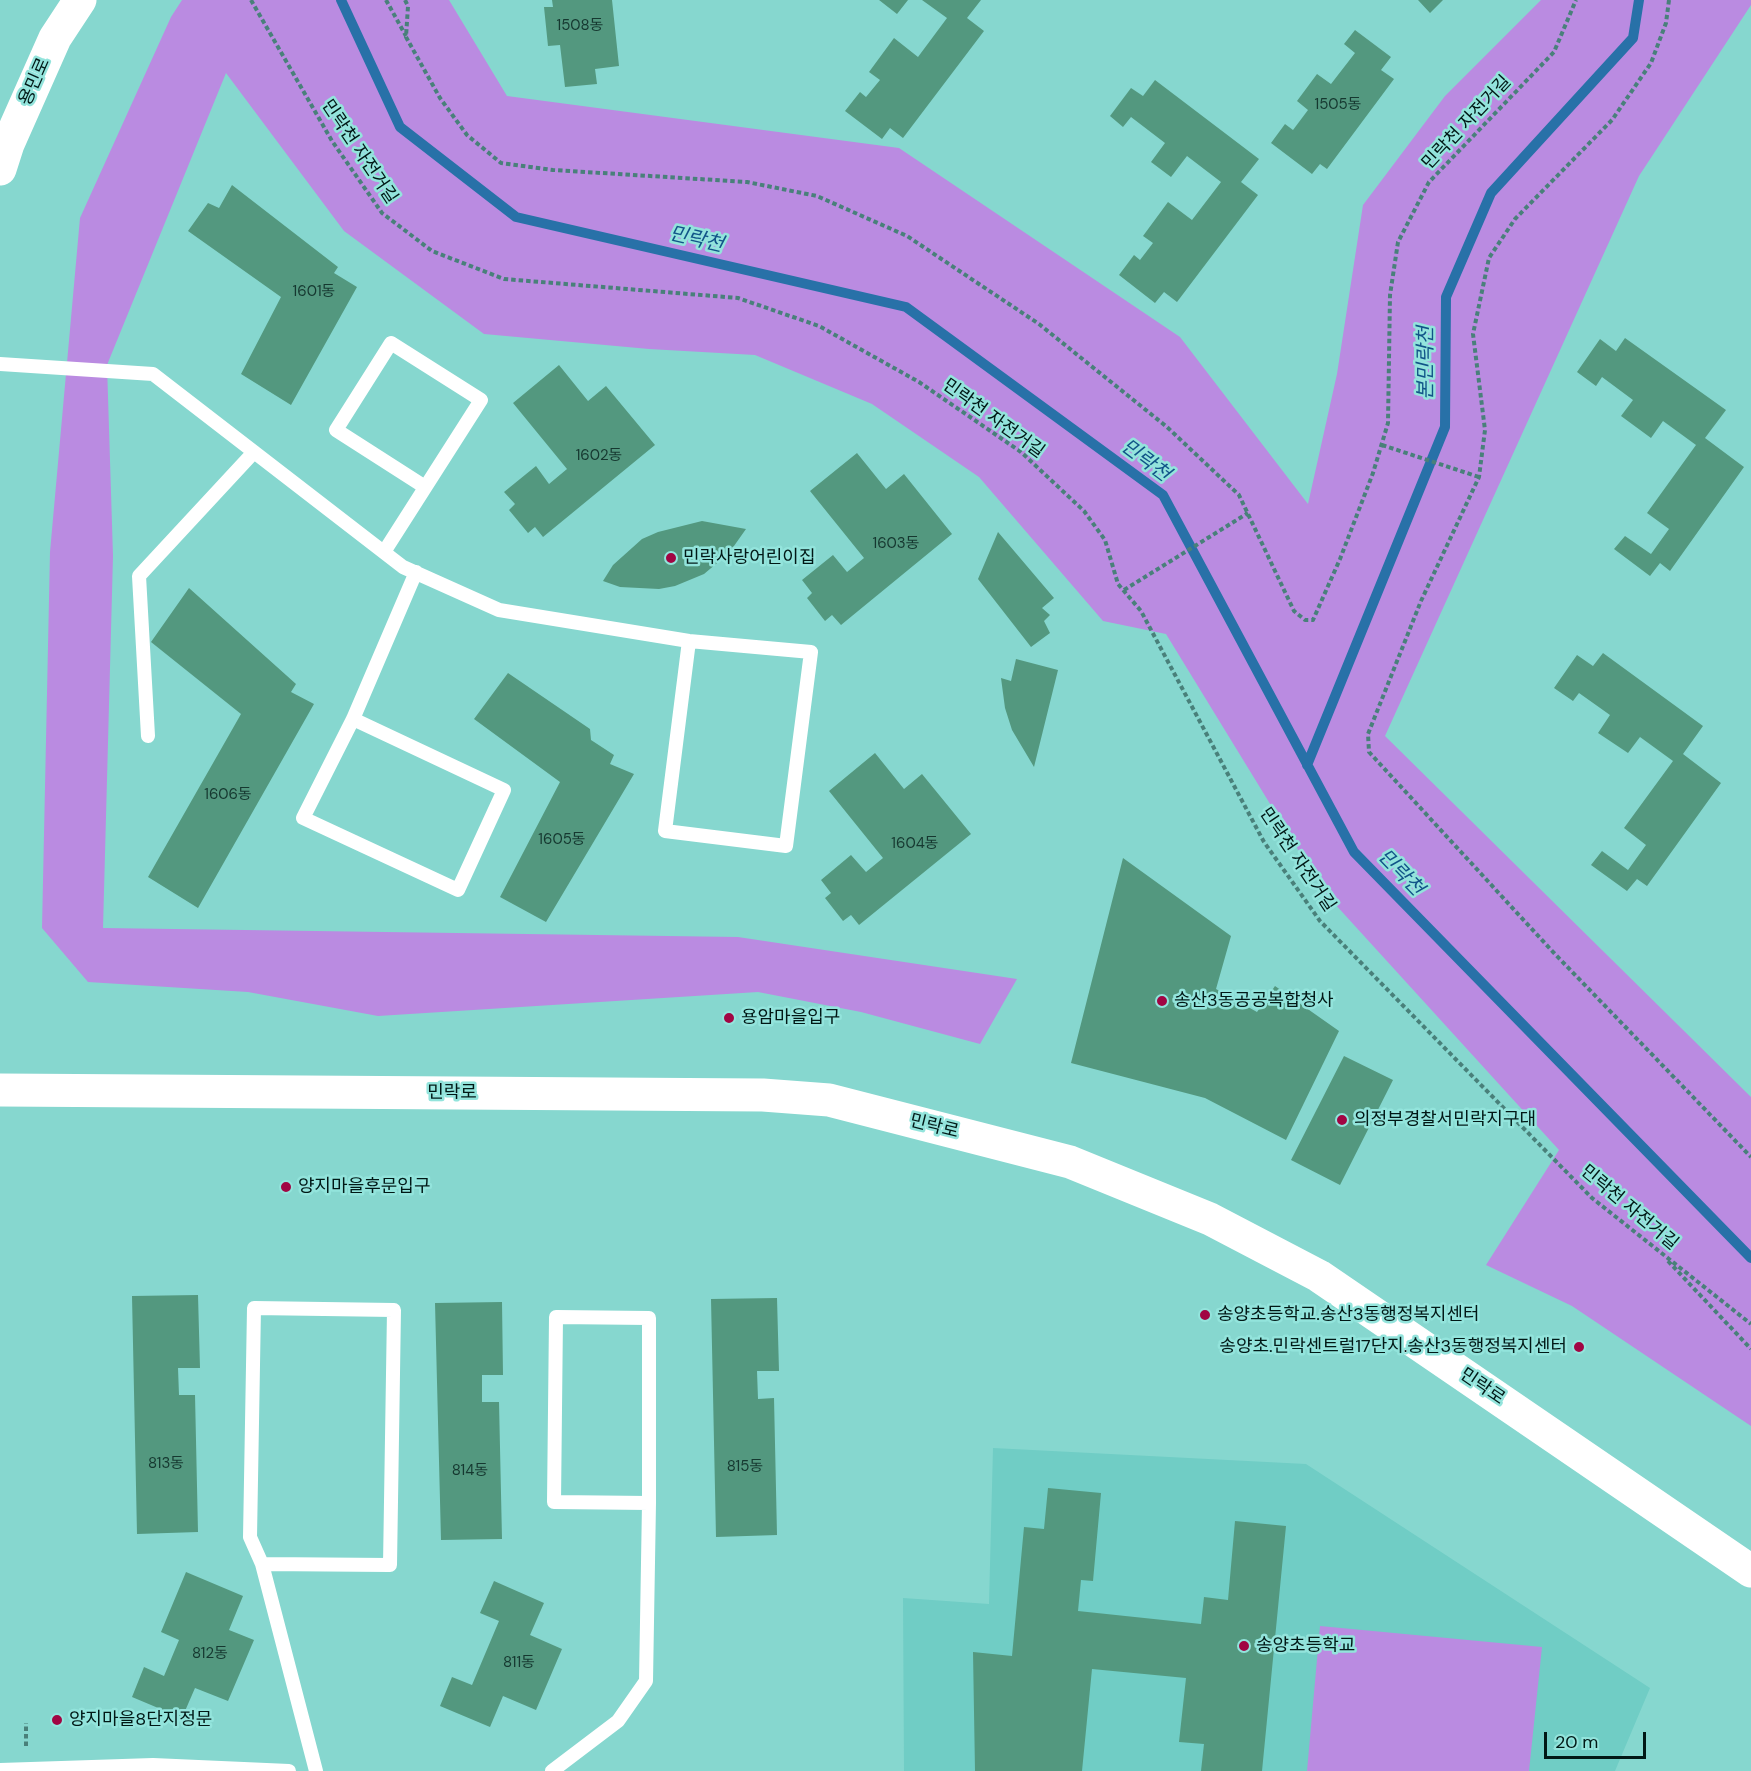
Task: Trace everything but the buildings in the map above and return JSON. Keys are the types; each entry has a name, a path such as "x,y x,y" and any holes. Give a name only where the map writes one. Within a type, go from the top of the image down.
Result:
{"main road":[{"name":"용민로","path":"0,169 8,144 55,38 80,0"},
{"name":"민락로","path":"0,1090 751,1095 829,1100 1070,1162 1210,1219 1319,1276 1751,1571"}],"lane":[{"path":"384,552 481,400 391,343 336,430 425,487"},
{"path":"0,364 153,375 403,567 499,610 689,641 811,652 786,846 665,831 689,641"},
{"path":"148,736 139,576 254,452"},
{"path":"353,719 504,789 458,890 303,818 353,719 416,572"},
{"path":"262,1564 390,1565 394,1310 254,1308 250,1537 262,1564 316,1771"},
{"path":"552,1771 618,1721 646,1681 649,1503 649,1318 556,1317 554,1502 649,1503"},
{"path":"0,1770 153,1766 289,1771"}],"path":[{"name":"민락천 자전거길","path":"251,0 332,141 382,213 432,251 504,279 738,298 819,326 920,382 1021,452 1084,511 1104,540 1118,584 1141,611 1264,842 1320,921 1592,1198 1751,1324"},
{"name":"민락천 자전거길","path":"386,0 440,98 467,135 501,163 553,170 747,182 818,196 907,236 1039,324 1167,427 1239,495 1294,611 1305,620 1313,620 1340,559 1388,423 1390,295 1398,242 1429,182 1554,52 1576,0"},
{"path":"405,0 408,6 406,37"},
{"path":"1669,0 1665,22 1651,63 1612,120 1515,219 1489,258 1473,334 1485,430 1479,477 1412,623 1368,734 1369,752 1553,952 1751,1157"},
{"path":"1382,445 1479,477"},
{"path":"1124,590 1248,513"},
{"path":"1659,1252 1751,1349"}],"shaded area":[{"path":"182,0 449,0 507,96 899,148 1180,337 1308,504 1337,374 1363,205 1445,96 1541,0 1751,0 1751,5 1639,176 1385,736 1751,1097 1751,1426 1572,1306 1486,1265 1559,1150 1324,892 1166,634 1103,621 979,477 872,404 755,355 649,349 484,334 344,231 226,73 107,365 113,556 103,928 738,937 1017,979 980,1044 861,1012 758,992 378,1016 248,992 88,982 42,928 50,552 80,218 171,17"},
{"name":"송양초등학교","path":"993,1448 1306,1464 1650,1688 1615,1771 904,1771 903,1598 989,1604"},
{"path":"1320,1626 1542,1647 1529,1771 1307,1771"}],"waterway":[{"name":"민락천","path":"341,0 400,127 516,217 906,307 1163,495 1354,852 1751,1258"},
{"name":"본민락천","path":"1307,765 1445,427 1446,297 1491,193 1633,38 1639,0"}],"place":[{"name":"민락사랑어린이집","path":"671,558"},
{"name":"송산3동공공복합청사","path":"1162,1001"},
{"name":"용암마을입구","path":"729,1018"},
{"name":"의정부경찰서민락지구대","path":"1342,1120"},
{"name":"양지마을후문입구","path":"286,1187"},
{"name":"송양초등학교.송산3동행정복지센터","path":"1205,1315"},
{"name":"송양초.민락센트럴17단지.송산3동행정복지센터","path":"1579,1347"},
{"name":"송양초등학교","path":"1244,1646"},
{"name":"양지마을8단지정문","path":"57,1720"}]}
